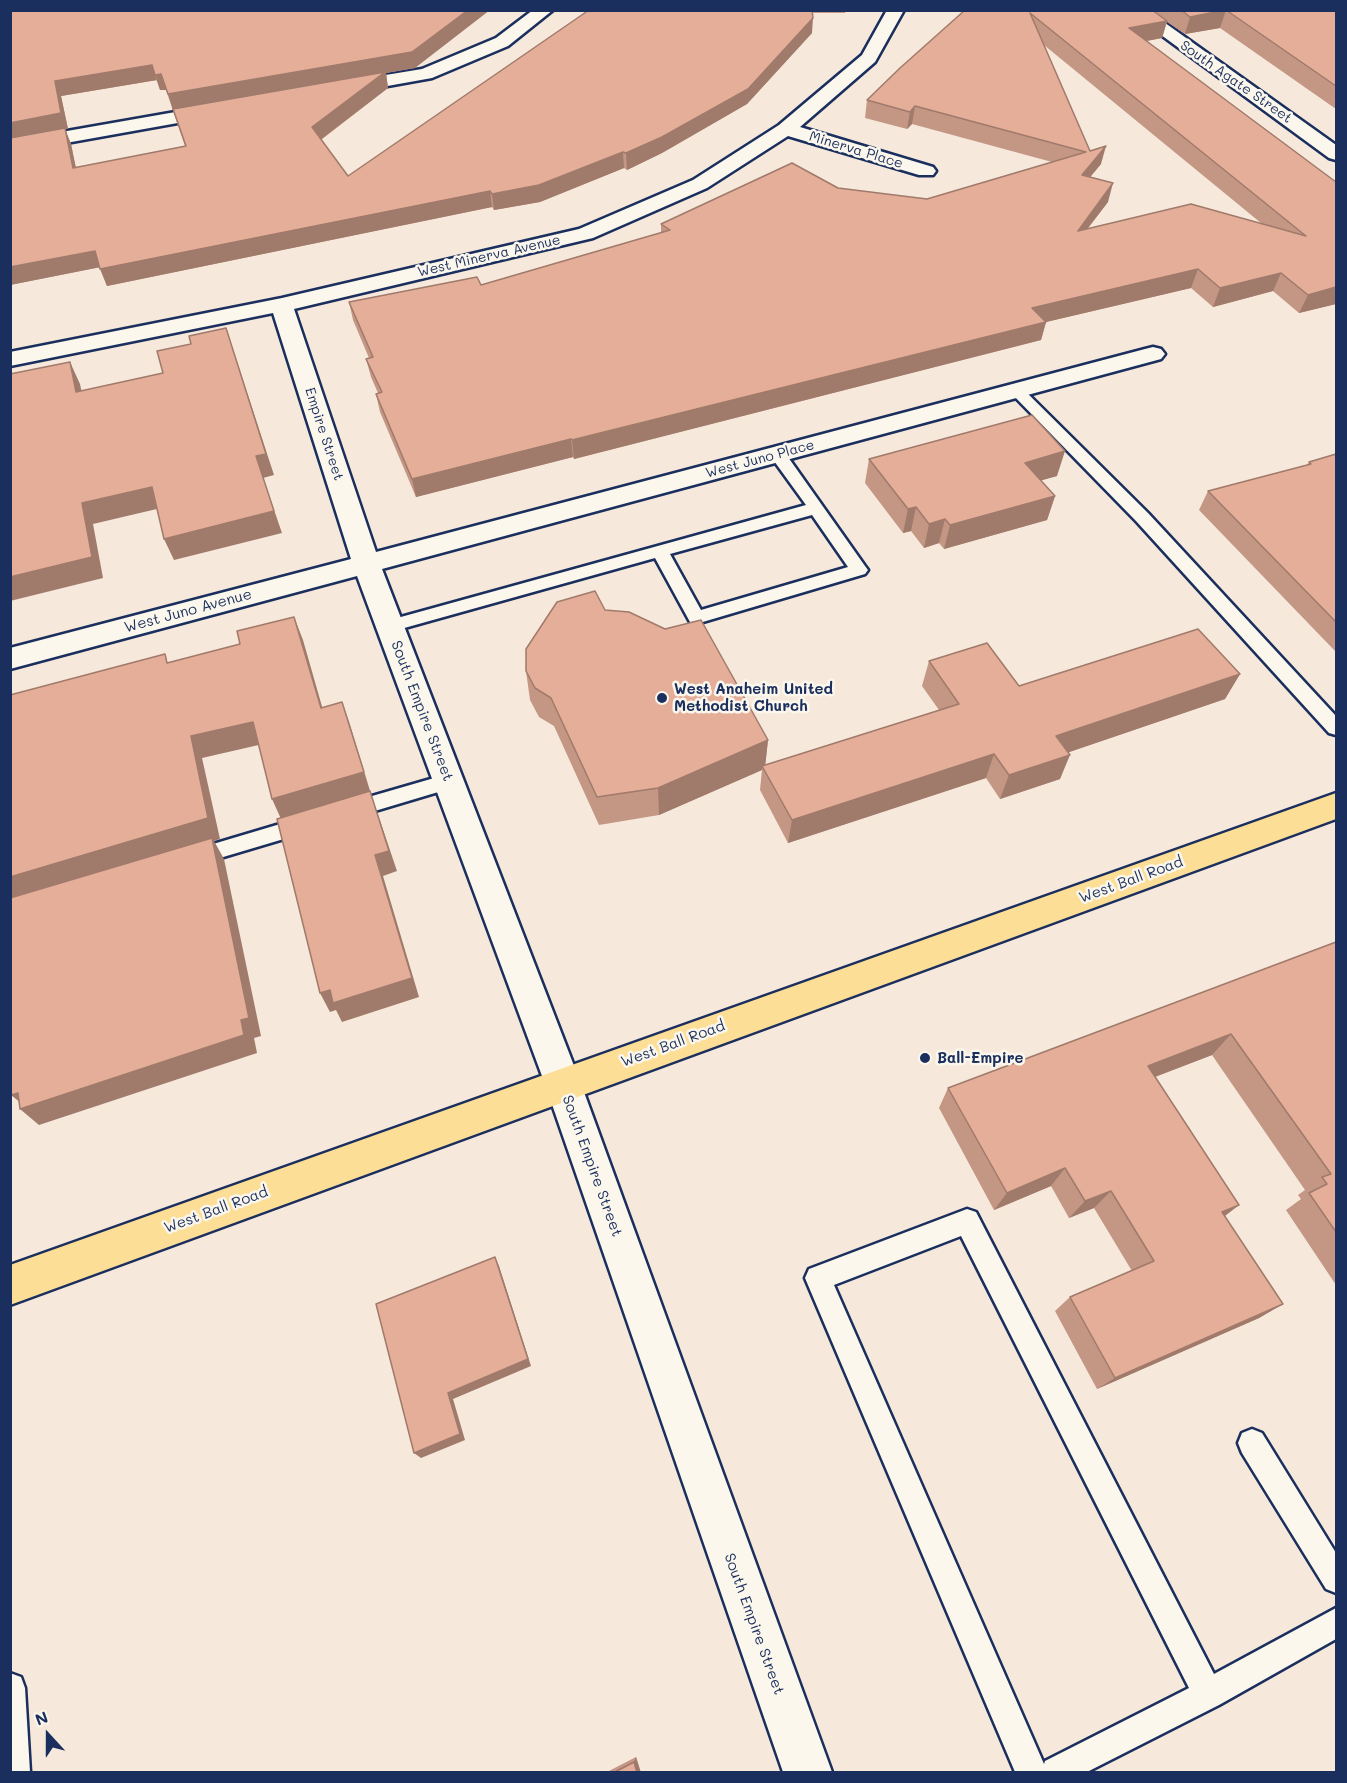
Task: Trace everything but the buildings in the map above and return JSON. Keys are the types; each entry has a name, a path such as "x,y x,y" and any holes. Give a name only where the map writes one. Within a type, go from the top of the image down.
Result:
{"main road":[{"name":"West Ball Road","path":"10,1285 1336,806"}],"street":[{"path":"322,92 426,74 501,42 545,10"},
{"name":"West Minerva Avenue","path":"10,359 282,305 586,234 700,184 786,129 869,58 896,10"},
{"name":"South Agate Street","path":"1135,10 1336,154"},
{"path":"10,147 241,106"},
{"name":"Minerva Place","path":"786,129 926,171"},
{"name":"Empire Street","path":"282,305 366,564"},
{"name":"West Juno Place","path":"366,564 1154,354"},
{"name":"South Empire Street","path":"366,564 563,1084 807,1773"},
{"name":"West Juno Avenue","path":"10,659 366,564"}],"lane":[{"path":"1017,391 1142,517 1336,728"},
{"path":"660,551 696,618 859,570 777,454"},
{"path":"390,626 816,508"},
{"path":"179,862 448,782"},
{"path":"1031,1773 818,1278 968,1221 1208,1694"},
{"path":"1252,1443 1336,1579"},
{"path":"1056,1773 1208,1694 1336,1623"},
{"path":"10,1688 15,1773"}],"place":[{"name":"West Anaheim United Methodist Church","path":"662,698"},
{"name":"Ball-Empire","path":"925,1058"}]}
